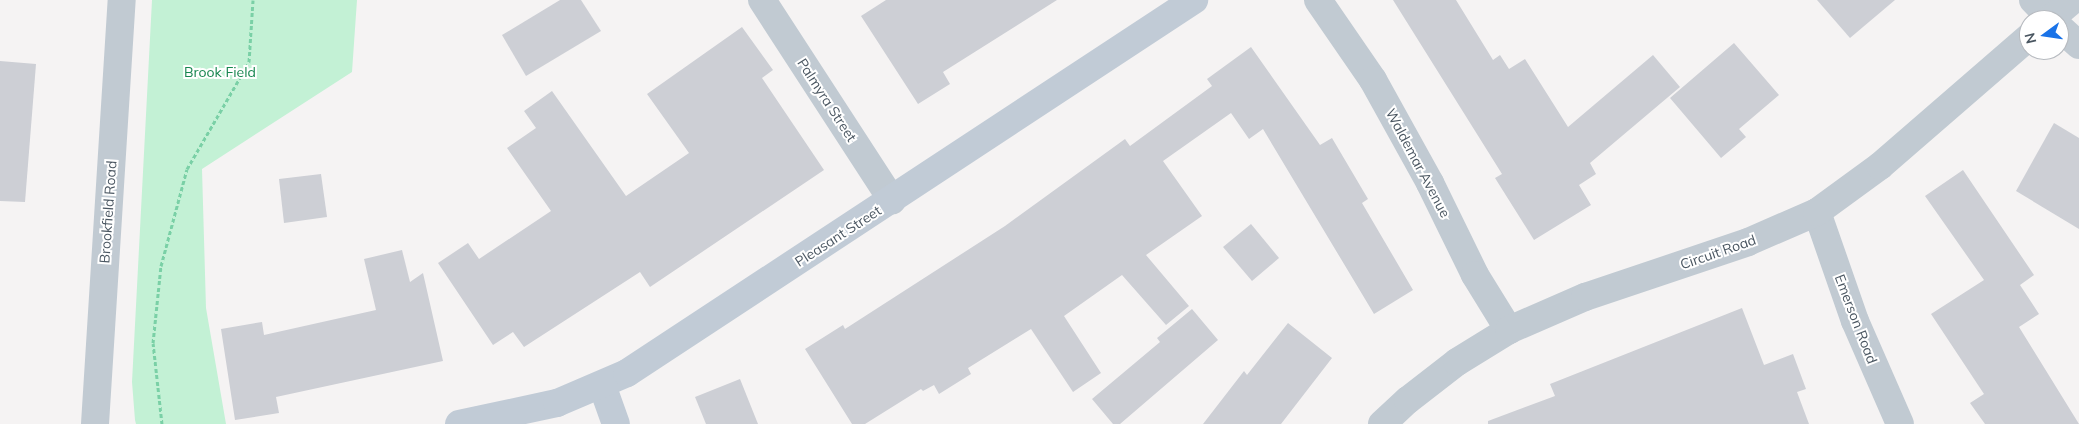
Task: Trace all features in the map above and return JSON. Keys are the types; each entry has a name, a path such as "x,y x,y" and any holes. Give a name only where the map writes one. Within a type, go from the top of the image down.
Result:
{"main road":[{"name":"Pleasant Street","path":"460,424 536,409 602,385 649,360 1194,0"},
{"path":"602,385 616,424"}],"street":[{"name":"Brookfield Road","path":"94,424 122,0"},
{"name":"Palmyra Street","path":"762,0 892,200"},
{"name":"Waldemar Avenue","path":"1318,0 1373,80 1430,183 1475,275 1509,330"},
{"path":"2059,10 2073,0"},
{"path":"2069,36 2079,45"},
{"name":"Circuit Road","path":"1382,424 1408,400 1457,362 1509,330 1585,296 1748,242 1817,212 1880,166 2019,46"},
{"name":"Emerson Road","path":"1817,212 1854,321 1900,424"}],"path":[{"path":"162,424 153,344 161,266 187,169 249,62 253,0"}],"green space":[{"name":"Brook Field","path":"152,0 357,0 352,72 202,169 206,308 226,424 136,424 135,420 132,382"}],"building":[{"path":"560,0 581,0 601,31 526,76 502,35"},
{"path":"886,0 1057,0 943,72 950,84 918,104 861,16"},
{"path":"1393,0 1456,0 1493,60 1500,55 1509,69 1525,59 1568,127 1653,55 1680,87 1590,163 1596,174 1579,185 1591,205 1534,240 1495,178 1502,174"},
{"path":"1817,0 1895,0 1850,38"},
{"path":"742,27 773,70 762,78 824,170 650,287 640,272 524,347 513,332 493,345 438,263 468,243 479,259 551,211 507,148 536,128 524,111 552,91 626,196 689,153 647,94"},
{"path":"1734,43 1779,95 1739,129 1746,137 1721,158 1670,98"},
{"path":"1251,47 1320,145 1332,138 1368,199 1362,203 1413,290 1374,314 1263,129 1249,139 1231,113 1163,161 1202,216 1146,255 1189,306 1166,325 1122,275 1064,316 1101,373 1073,392 1031,329 968,368 971,374 939,394 934,385 923,391 921,389 865,424 852,424 805,349 843,325 845,329 1005,226 1125,139 1130,146 1212,86 1207,79"},
{"path":"0,61 36,64 25,202 0,201"},
{"path":"2054,123 2079,138 2079,229 2016,191"},
{"path":"1963,170 2034,275 2020,285 2039,314 2019,327 2079,424 1985,424 1970,403 1984,394 1931,314 1984,280 1925,196"},
{"path":"321,174 327,217 284,223 279,179"},
{"path":"1251,224 1279,258 1252,281 1223,247"},
{"path":"402,250 410,282 423,273 443,361 276,397 279,413 235,420 221,329 262,322 264,335 376,310 364,259"},
{"path":"1742,308 1764,365 1793,354 1806,389 1797,392 1809,424 1488,424 1488,421 1555,396 1550,384"},
{"path":"1192,309 1218,340 1120,424 1113,424 1092,399 1160,342 1157,338"},
{"path":"1288,323 1332,358 1281,424 1203,424 1244,371 1247,375"},
{"path":"740,379 758,424 706,424 695,397"}]}
